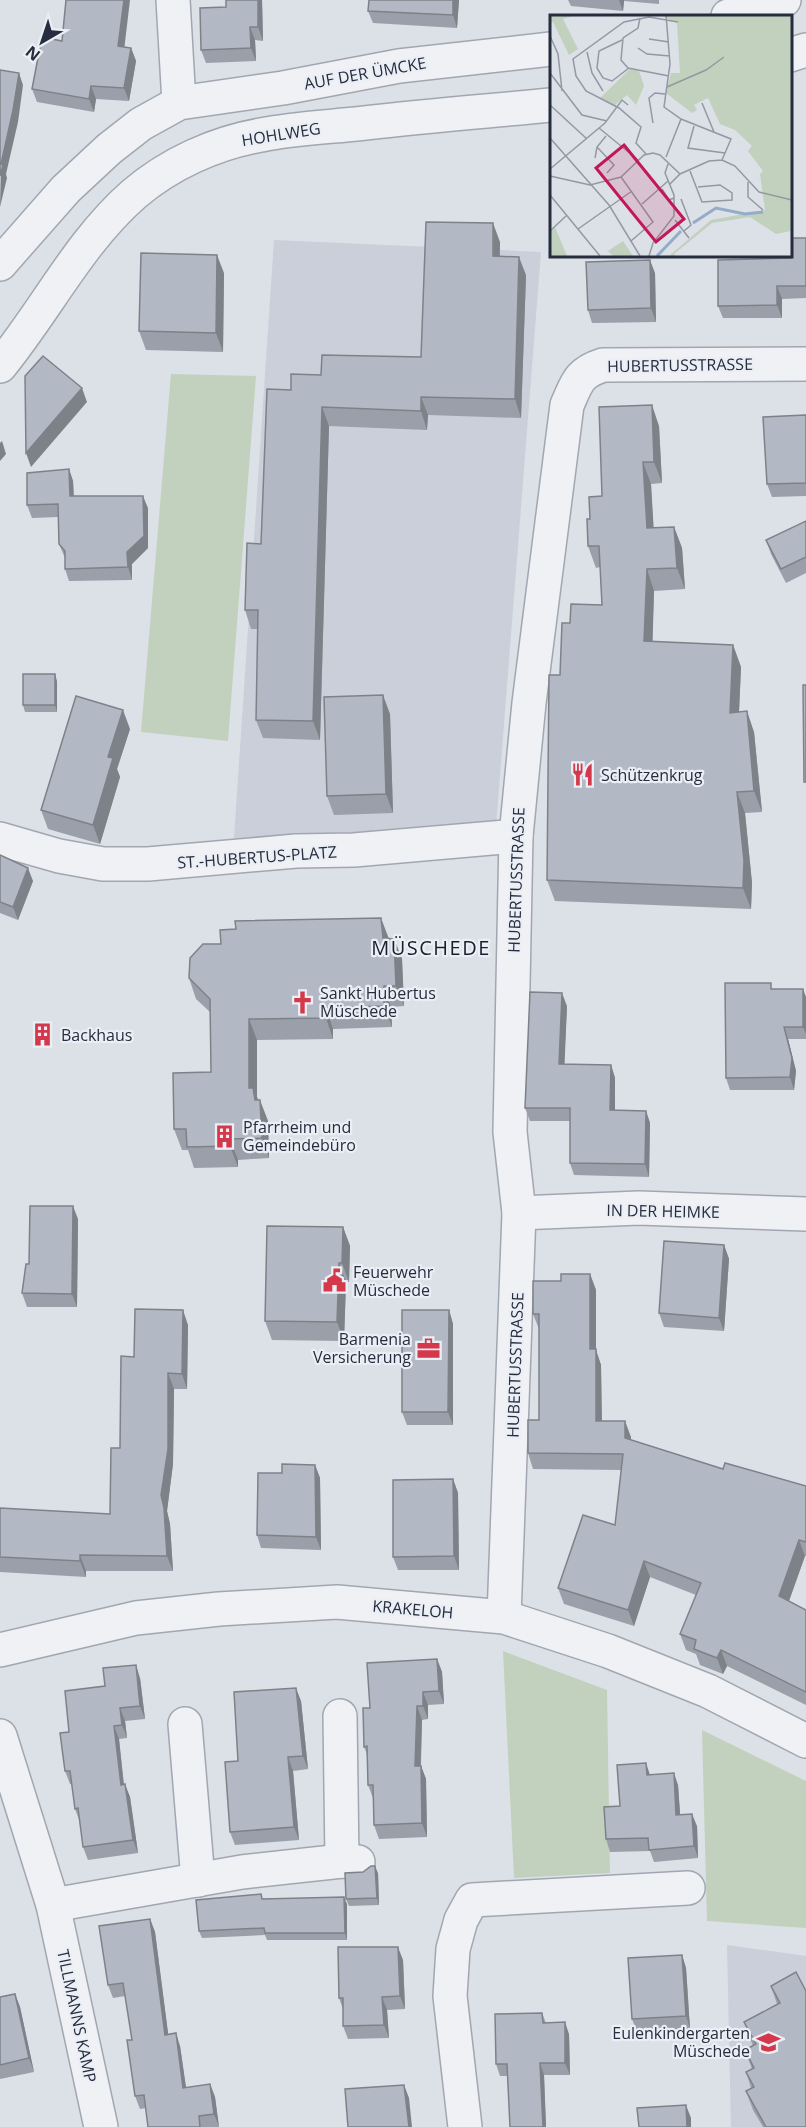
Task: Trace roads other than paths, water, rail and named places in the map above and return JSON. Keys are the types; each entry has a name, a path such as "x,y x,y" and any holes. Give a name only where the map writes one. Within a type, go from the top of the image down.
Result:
{"street":[{"path":"173,0 179,103"},
{"path":"732,15 784,0"},
{"name":"AUF DER ÜMCKE","path":"0,264 66,189 109,149 141,124 179,103 282,88 399,66 550,49"},
{"path":"791,54 806,50"},
{"name":"HOHLWEG","path":"0,366 90,240 134,194 173,166 214,148 261,135 426,116 550,105"},
{"name":"HUBERTUSSTRASSE","path":"504,1617 519,1213 510,1132 516,836 529,703 567,405 576,385 587,370 603,365 806,364"},
{"name":"ST.-HUBERTUS-PLATZ","path":"0,839 59,856 103,864 148,864 516,836"},
{"name":"IN DER HEIMKE","path":"519,1213 639,1208 806,1214"},
{"name":"KRAKELOH","path":"0,1650 136,1617 219,1609 337,1602 504,1617 608,1651 708,1691 806,1741"},
{"path":"53,1905 242,1872 350,1862 340,1716"},
{"path":"185,1724 198,1880"},
{"name":"TILLMANNS KAMP","path":"0,1736 53,1905 101,2127"},
{"path":"465,2127 450,1996 453,1949 461,1920 472,1900 688,1888"}],"place":[{"name":"Schützenkrug","path":"583,775"},
{"name":"Sankt Hubertus Müschede","path":"302,1002"},
{"name":"Backhaus","path":"43,1035"},
{"name":"Pfarrheim und Gemeindebüro","path":"225,1136"},
{"name":"Feuerwehr Müschede","path":"335,1281"},
{"name":"Barmenia Versicherung","path":"429,1348"},
{"name":"Eulenkindergarten Müschede","path":"768,2042"}],"district":[{"name":"MÜSCHEDE","path":"431,947"}]}
